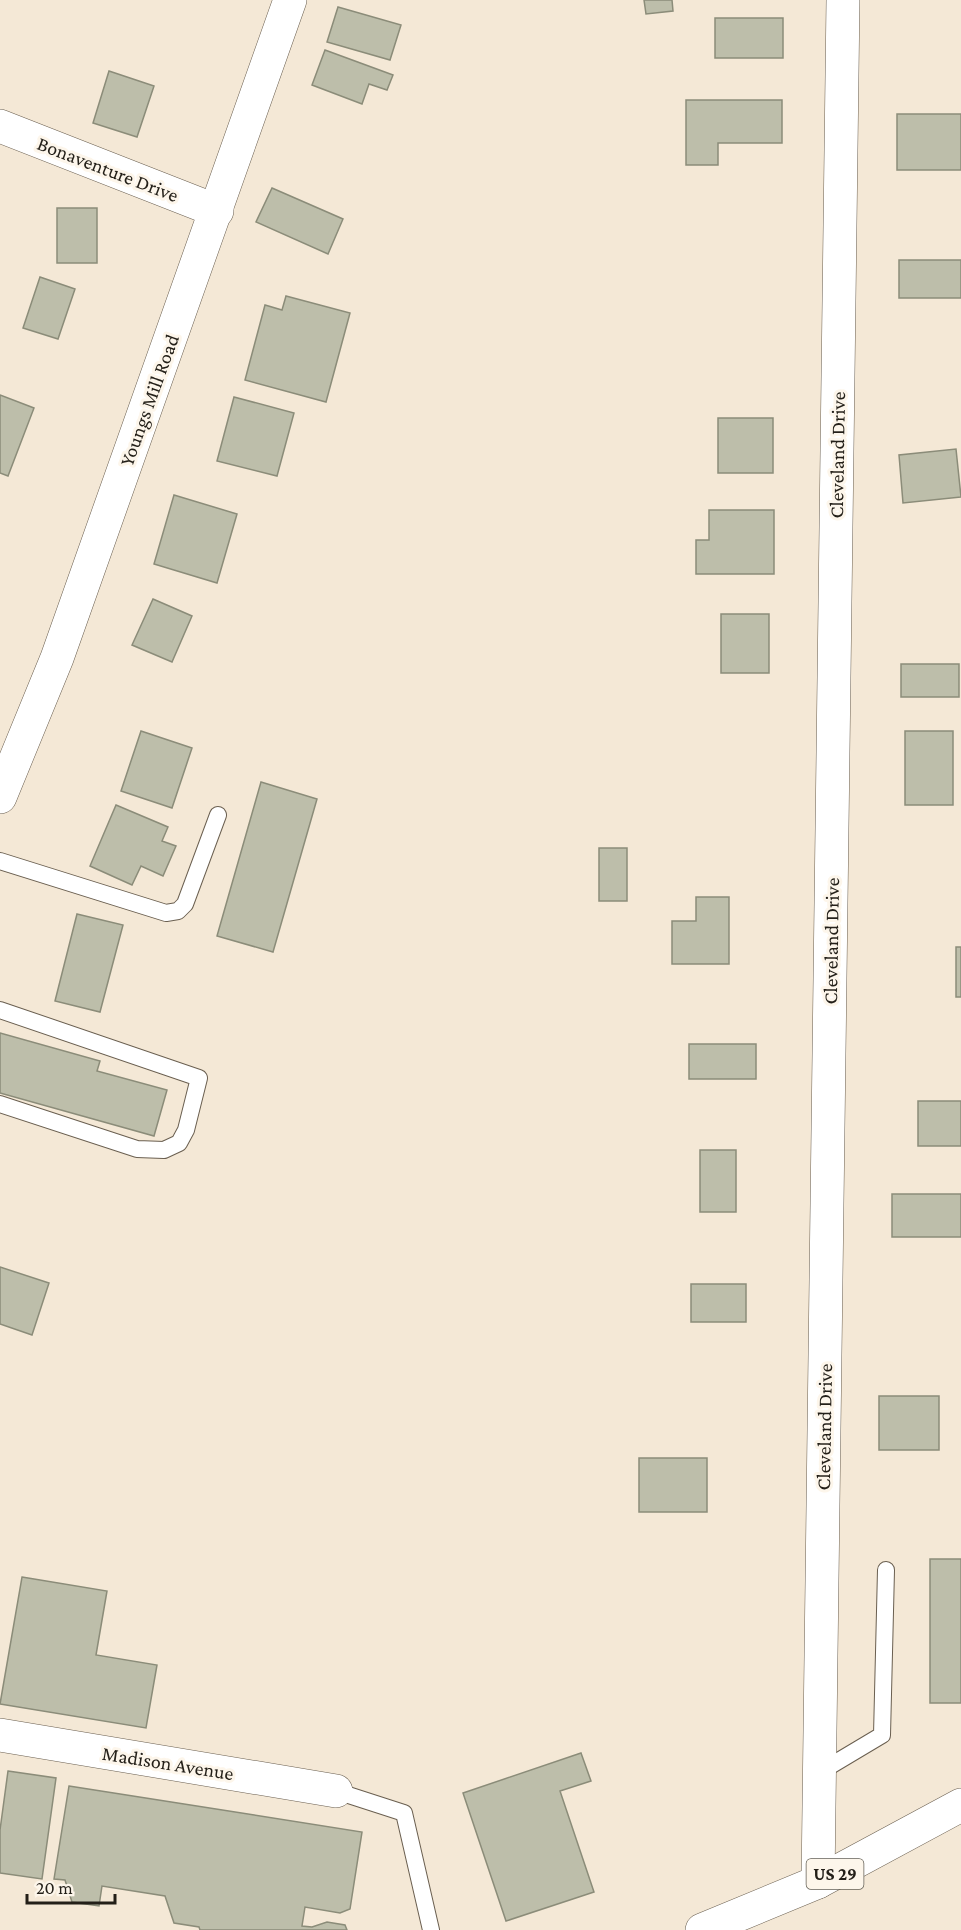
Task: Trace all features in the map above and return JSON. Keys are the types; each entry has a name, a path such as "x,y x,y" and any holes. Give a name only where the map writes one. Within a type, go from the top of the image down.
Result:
{"street":[{"name":"Youngs Mill Road","path":"0,797 57,657 290,0"},
{"name":"Cleveland Drive","path":"818,1882 843,0"},
{"name":"Bonaventure Drive","path":"0,126 217,211"},
{"name":"Madison Avenue","path":"0,1735 336,1791"},
{"name":"US 29","path":"702,1930 818,1882 961,1805"}],"lane":[{"path":"0,861 166,913 178,911 185,904 218,815"},
{"path":"0,1011 200,1078 186,1130 178,1143 164,1150 137,1149 0,1104"},
{"path":"820,1772 882,1734 886,1570"},
{"path":"336,1791 404,1813 430,1930"}],"building":[{"path":"644,0 672,0 673,11 646,14"},
{"path":"338,7 401,25 390,60 327,42"},
{"path":"715,18 783,18 783,58 715,58"},
{"path":"325,50 393,75 387,90 369,84 362,104 312,85"},
{"path":"109,71 154,86 137,137 93,123"},
{"path":"686,100 782,100 782,143 718,143 718,165 686,165"},
{"path":"897,114 961,114 961,170 897,170"},
{"path":"272,188 343,219 328,254 256,222"},
{"path":"57,208 97,208 97,263 57,263"},
{"path":"899,260 961,260 961,298 899,298"},
{"path":"40,277 75,289 58,339 23,328"},
{"path":"286,296 350,313 326,402 245,380 265,305 282,310"},
{"path":"0,395 34,408 8,476 0,473"},
{"path":"234,397 294,413 277,476 217,461"},
{"path":"718,418 773,418 773,473 718,473"},
{"path":"956,449 961,497 903,503 899,455"},
{"path":"174,495 237,514 217,583 154,564"},
{"path":"709,510 774,510 774,574 696,574 696,540 709,540"},
{"path":"153,599 192,616 172,662 132,645"},
{"path":"721,614 769,614 769,673 721,673"},
{"path":"901,664 959,664 959,697 901,697"},
{"path":"141,731 192,748 172,808 121,791"},
{"path":"905,731 953,731 953,805 905,805"},
{"path":"261,782 317,799 273,952 217,936"},
{"path":"116,805 168,827 162,841 176,846 163,876 141,866 132,885 90,866"},
{"path":"599,848 627,848 627,901 599,901"},
{"path":"696,897 729,897 729,964 672,964 672,921 696,921"},
{"path":"77,914 123,925 100,1012 55,1001"},
{"path":"956,947 961,947 961,997 956,997"},
{"path":"0,1033 100,1061 97,1071 167,1090 154,1136 0,1093"},
{"path":"689,1044 756,1044 756,1079 689,1079"},
{"path":"918,1101 961,1101 961,1146 918,1146"},
{"path":"700,1150 736,1150 736,1212 700,1212"},
{"path":"892,1194 961,1194 961,1237 892,1237"},
{"path":"0,1267 49,1283 32,1335 0,1324"},
{"path":"691,1284 746,1284 746,1322 691,1322"},
{"path":"879,1396 939,1396 939,1450 879,1450"},
{"path":"639,1458 707,1458 707,1512 639,1512"},
{"path":"930,1559 961,1559 961,1703 930,1703"},
{"path":"22,1577 107,1591 96,1655 157,1665 146,1728 0,1704"},
{"path":"581,1753 591,1781 560,1791 594,1892 506,1921 463,1793"},
{"path":"8,1771 56,1778 42,1879 0,1873 0,1830"},
{"path":"69,1786 362,1832 350,1909 340,1913 305,1907 302,1926 312,1927 327,1922 345,1925 347,1930 200,1930 199,1927 174,1923 165,1896 102,1886 99,1906 72,1902 65,1880 54,1879"}]}
